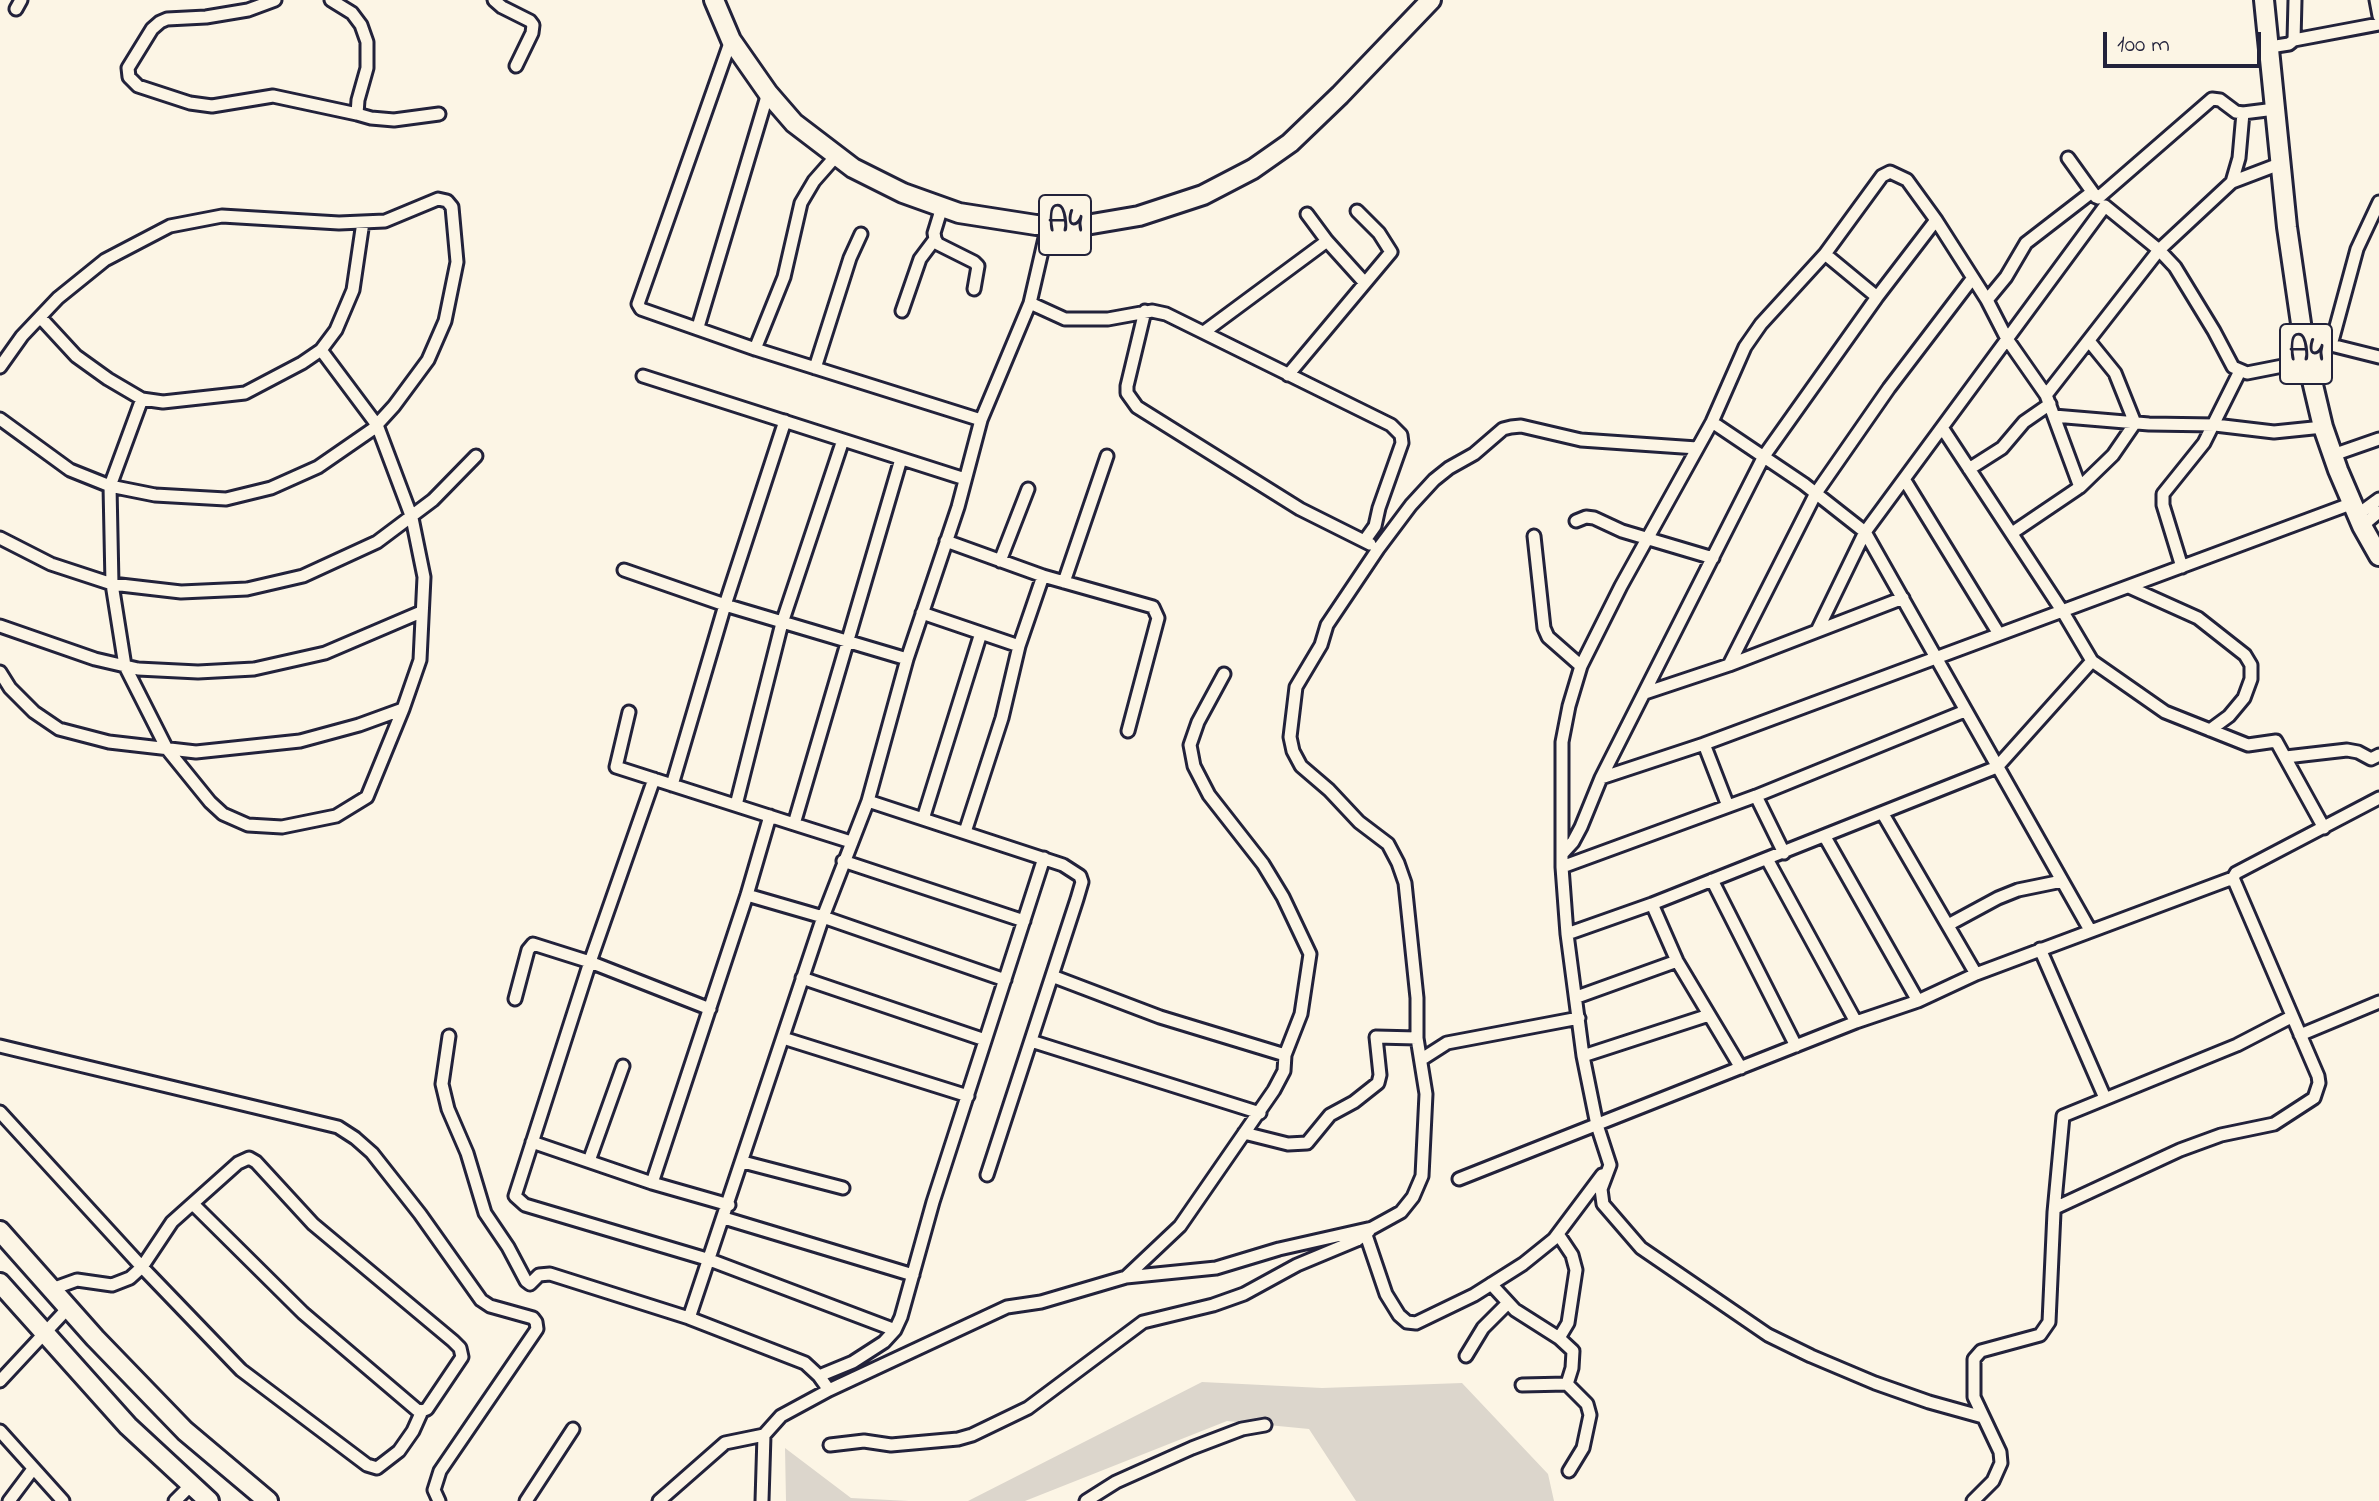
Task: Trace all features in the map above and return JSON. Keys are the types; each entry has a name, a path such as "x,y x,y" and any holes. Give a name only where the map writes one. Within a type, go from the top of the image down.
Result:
{"main road":[{"name":"A4","path":"714,0 731,40 768,93 794,123 853,168 903,193 959,213 1048,225 1086,225 1171,207 1203,195 1253,169 1290,143 1431,0"},
{"name":"A4","path":"2264,0 2289,241 2306,356 2333,455 2357,515 2379,556"},
{"path":"0,1231 185,1431 268,1501"},
{"path":"0,1283 128,1426 209,1501"}],"street":[{"path":"275,0 248,10 160,22 152,29 128,68 129,77 138,86 190,103 212,106 273,96 371,118 394,120 439,114"},
{"path":"331,0 352,13 361,25 367,42 367,68 357,114"},
{"path":"494,0 533,25 516,66"},
{"path":"2294,40 2295,0"},
{"path":"2376,0 2379,16"},
{"path":"2270,47 2379,24"},
{"path":"731,40 638,304 649,313 698,327 755,349 981,420"},
{"path":"698,327 768,93"},
{"path":"1987,300 2006,277 2026,243 2098,199 2212,99 2220,100 2236,112 2275,109"},
{"path":"2232,182 2239,158 2243,113"},
{"path":"755,349 784,277 801,203 814,181 836,156"},
{"path":"2068,158 2098,199 2175,267 2228,360 2240,371 2247,373 2306,356 2331,345 2379,357"},
{"path":"1969,469 2002,448 2024,422 2050,405 2089,341 2159,250 2232,182 2282,163"},
{"path":"1983,1417 1875,1383 1768,1335 1641,1248 1603,1204 1601,1189 1610,1165 1597,1125 1583,1056 1567,934 1562,867 1562,742 1581,666 1712,422 1749,341 1825,254 1882,176 1890,172 1907,180 1987,300 2007,339 2050,405 2080,487"},
{"path":"0,367 22,336 58,298 105,260 170,226 222,216 271,221 385,221 438,199 447,201 452,207 457,262 445,321 428,360 377,425 318,467 271,488 226,499 155,495 110,486 70,470 0,419"},
{"path":"1817,631 1865,532 2007,339 2098,199"},
{"path":"2331,345 2357,249 2379,202"},
{"path":"942,207 935,239 938,244 978,266 974,289"},
{"path":"1288,375 1389,256 1391,249 1357,211"},
{"path":"1307,214 1364,282"},
{"path":"1562,854 1581,827 1601,778 1764,456 1936,220"},
{"path":"40,317 76,356 142,399 163,402 245,393 321,350 336,330 353,290 363,222"},
{"path":"689,1318 823,917 868,801 907,659 981,420 1030,303 1048,225"},
{"path":"815,368 850,258 861,234"},
{"path":"902,311 920,259 935,239"},
{"path":"1204,332 1327,241"},
{"path":"1825,254 1877,297"},
{"path":"1729,665 1816,493 1889,388 1972,279"},
{"path":"1030,303 1065,319 1086,321 1145,311 1166,314 1391,425 1401,435 1402,443 1375,526 1365,540"},
{"path":"1145,311 1127,386 1127,393 1137,407 1300,509 1378,549"},
{"path":"2089,341 2115,373 2135,423"},
{"path":"142,399 110,486 112,584 125,666 167,749 223,814 248,825 282,827 336,816 367,797 403,709 420,660 424,577 412,518 377,425 321,350"},
{"path":"2182,567 2163,505 2163,494 2204,443 2240,371"},
{"path":"643,376 965,479"},
{"path":"2050,405 2135,423 2215,425 2274,432 2323,427"},
{"path":"672,785 725,605 785,421"},
{"path":"1712,422 1816,493 1865,532 2090,930"},
{"path":"2012,533 2080,487 2113,455 2135,423"},
{"path":"830,1445 864,1441 891,1445 972,1435 1028,1408 1143,1322 1244,1294 1297,1265 1369,1232 1401,1212 1413,1197 1422,1176 1426,1094 1417,1038 1417,998 1405,883 1398,863 1379,836 1359,822 1301,766 1290,737 1296,687 1321,645 1327,625 1411,505 1434,480 1474,454 1503,429 1521,426 1581,440 1697,448"},
{"path":"1943,429 2092,661 2165,712 2248,745 2276,741 2324,828"},
{"path":"2333,455 2379,439"},
{"path":"736,805 782,623 843,440"},
{"path":"0,538 51,564 112,584 181,592 247,589 303,576 377,542 412,518 476,456"},
{"path":"1064,582 1107,456"},
{"path":"794,824 901,459"},
{"path":"1904,479 1999,634"},
{"path":"1000,561 1028,489"},
{"path":"2357,515 2379,499"},
{"path":"1601,778 1704,744 2182,567 2357,515 2379,512"},
{"path":"1576,521 1594,518 1622,531 1713,558"},
{"path":"1534,536 1544,628 1548,637 1581,666"},
{"path":"946,541 1043,576 1153,607 1157,611 1158,618 1128,731"},
{"path":"624,570 782,623 907,659"},
{"path":"965,832 1002,718 1019,646 1043,576"},
{"path":"2129,587 2198,618 2245,655 2251,665 2251,679 2244,698 2229,716 2210,730"},
{"path":"1645,693 1729,665 1903,598"},
{"path":"0,626 95,659 125,666 198,672 254,669 325,653 421,612"},
{"path":"922,613 1019,646"},
{"path":"923,819 981,633"},
{"path":"1567,934 1784,853 1997,767 2092,661"},
{"path":"0,672 10,688 34,712 59,729 109,742 196,752 300,741 403,709"},
{"path":"1126,1277 1180,1226 1260,1113 1284,1071 1285,1055 1301,1014 1310,954 1270,875 1209,795 1194,766 1190,745 1198,722 1224,674"},
{"path":"1562,867 1756,796 1965,711"},
{"path":"629,712 616,767 851,842"},
{"path":"1704,744 1728,806"},
{"path":"2286,757 2347,750 2371,759 2379,755"},
{"path":"654,779 516,1189 517,1201 710,1260 895,1330"},
{"path":"1756,796 1784,853"},
{"path":"1459,1179 1856,1022 1918,1001 2040,949 2233,878 2236,873 2379,798"},
{"path":"868,801 1044,858 1074,870 1082,882 987,1175"},
{"path":"1883,814 1976,974"},
{"path":"652,1183 770,816"},
{"path":"1825,837 1918,1001"},
{"path":"819,1376 853,1362 884,1342 895,1330 1044,858"},
{"path":"1767,859 1856,1022"},
{"path":"843,861 1024,921"},
{"path":"2055,1208 2194,1145 2232,1132 2274,1124 2314,1098 2319,1083 2233,878"},
{"path":"1712,880 1796,1046"},
{"path":"1948,925 2018,890 2062,881"},
{"path":"747,895 823,917 1005,980"},
{"path":"1652,904 1677,961 1741,1068"},
{"path":"515,999 528,950 533,944 590,962 710,1009"},
{"path":"2040,949 2105,1098"},
{"path":"1577,997 1677,961"},
{"path":"1052,976 1160,1017 1285,1055"},
{"path":"802,978 985,1040"},
{"path":"2300,1035 2379,1002"},
{"path":"1583,1056 1709,1015"},
{"path":"1973,1501 1993,1481 2001,1463 2000,1452 1974,1397 1974,1359 1981,1351 2040,1335 2049,1322 2063,1116 2237,1045 2291,1017"},
{"path":"1422,1059 1447,1043 1579,1018"},
{"path":"449,1036 442,1084 448,1109 467,1153 485,1213 526,1281 530,1284 543,1273 550,1274 689,1318 805,1363 829,1390"},
{"path":"1244,1133 1288,1144 1307,1143 1334,1111 1354,1102 1378,1083 1376,1037 1417,1038"},
{"path":"783,1038 968,1096"},
{"path":"1031,1041 1260,1113"},
{"path":"0,1046 338,1127 372,1153 481,1300 490,1306 533,1318 537,1329 440,1471 434,1490 439,1501"},
{"path":"589,1161 623,1066"},
{"path":"0,1112 142,1267 241,1370 367,1465 377,1468 399,1451 422,1411 427,1409 462,1357 460,1348 313,1224 249,1158 238,1163 172,1222 142,1267 130,1278 112,1285 77,1280 52,1289"},
{"path":"532,1142 652,1183 729,1205"},
{"path":"743,1162 843,1188"},
{"path":"1369,1232 1386,1294 1399,1315 1412,1324 1427,1319 1523,1264 1558,1234 1610,1165"},
{"path":"194,1205 303,1313 417,1410 422,1411"},
{"path":"724,1218 913,1275"},
{"path":"659,1501 725,1443 764,1435 781,1416 829,1390 1007,1307 1041,1302 1126,1277 1216,1268 1279,1249 1369,1232"},
{"path":"1558,1234 1572,1255 1576,1270 1568,1323 1559,1338"},
{"path":"1491,1284 1515,1310 1570,1346 1575,1356 1567,1384"},
{"path":"1466,1356 1483,1328 1508,1303"},
{"path":"0,1381 68,1308"},
{"path":"1522,1385 1567,1384 1587,1404 1590,1415 1583,1448 1569,1471"},
{"path":"1086,1501 1116,1482 1192,1448 1242,1429 1265,1425"},
{"path":"526,1501 573,1429"},
{"path":"0,1431 63,1501"},
{"path":"762,1501 764,1435"},
{"path":"9,1501 33,1469"},
{"path":"175,1501 191,1485"}],"shaded area":[{"path":"1202,1382 1322,1388 1462,1383 1548,1474 1554,1501 1356,1501 1309,1429 1227,1421 1025,1501 968,1501"},
{"path":"785,1448 851,1498 909,1501 786,1501"}]}
